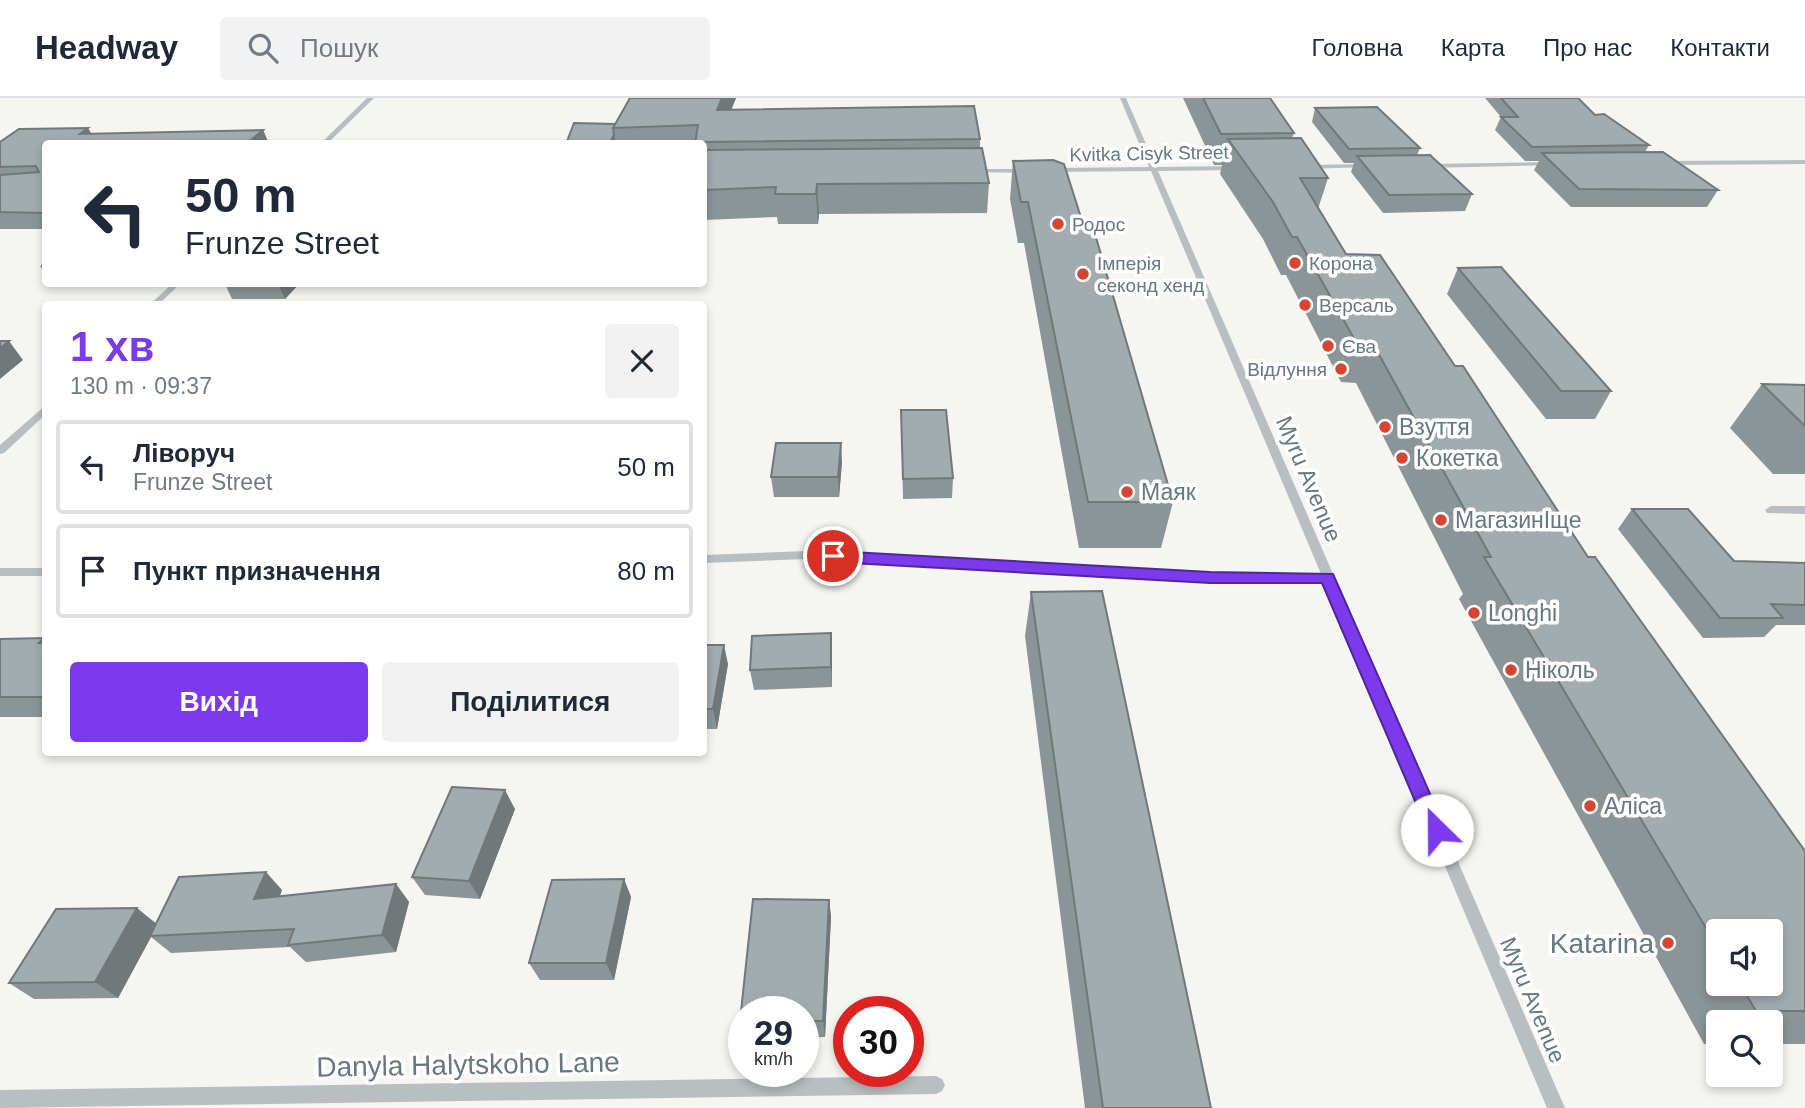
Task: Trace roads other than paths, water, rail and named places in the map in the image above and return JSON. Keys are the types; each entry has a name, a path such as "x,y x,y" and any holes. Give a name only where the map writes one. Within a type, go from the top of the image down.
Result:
{"street":[{"path":"327,140 371,98"},
{"name":"Myru Avenue","path":"1123,98 1556,1108"},
{"path":"1654,163 1805,162"},
{"path":"1424,166 1559,164"},
{"path":"1302,167 1383,166"},
{"name":"Kvitka Cisyk Street","path":"959,172 1247,168"},
{"path":"157,301 173,287"},
{"path":"0,451 42,412"},
{"path":"1770,510 1805,510"},
{"path":"707,559 807,555 1210,578 1328,578"},
{"path":"0,572 42,572"},
{"name":"Danyla Halytskoho Lane","path":"0,1099 936,1085"}],"place":[{"name":"Родос","path":"1058,224"},
{"name":"Корона","path":"1295,263"},
{"name":"Імперія секонд хенд","path":"1083,274"},
{"name":"Версаль","path":"1305,305"},
{"name":"Єва","path":"1328,346"},
{"name":"Відлуння","path":"1341,369"},
{"name":"Взуття","path":"1385,427"},
{"name":"Кокетка","path":"1402,458"},
{"name":"Маяк","path":"1127,492"},
{"name":"МагазинІще","path":"1441,520"},
{"name":"Longhi","path":"1474,613"},
{"name":"Ніколь","path":"1511,670"},
{"name":"Аліса","path":"1590,806"},
{"name":"Katarina","path":"1668,943"}]}
